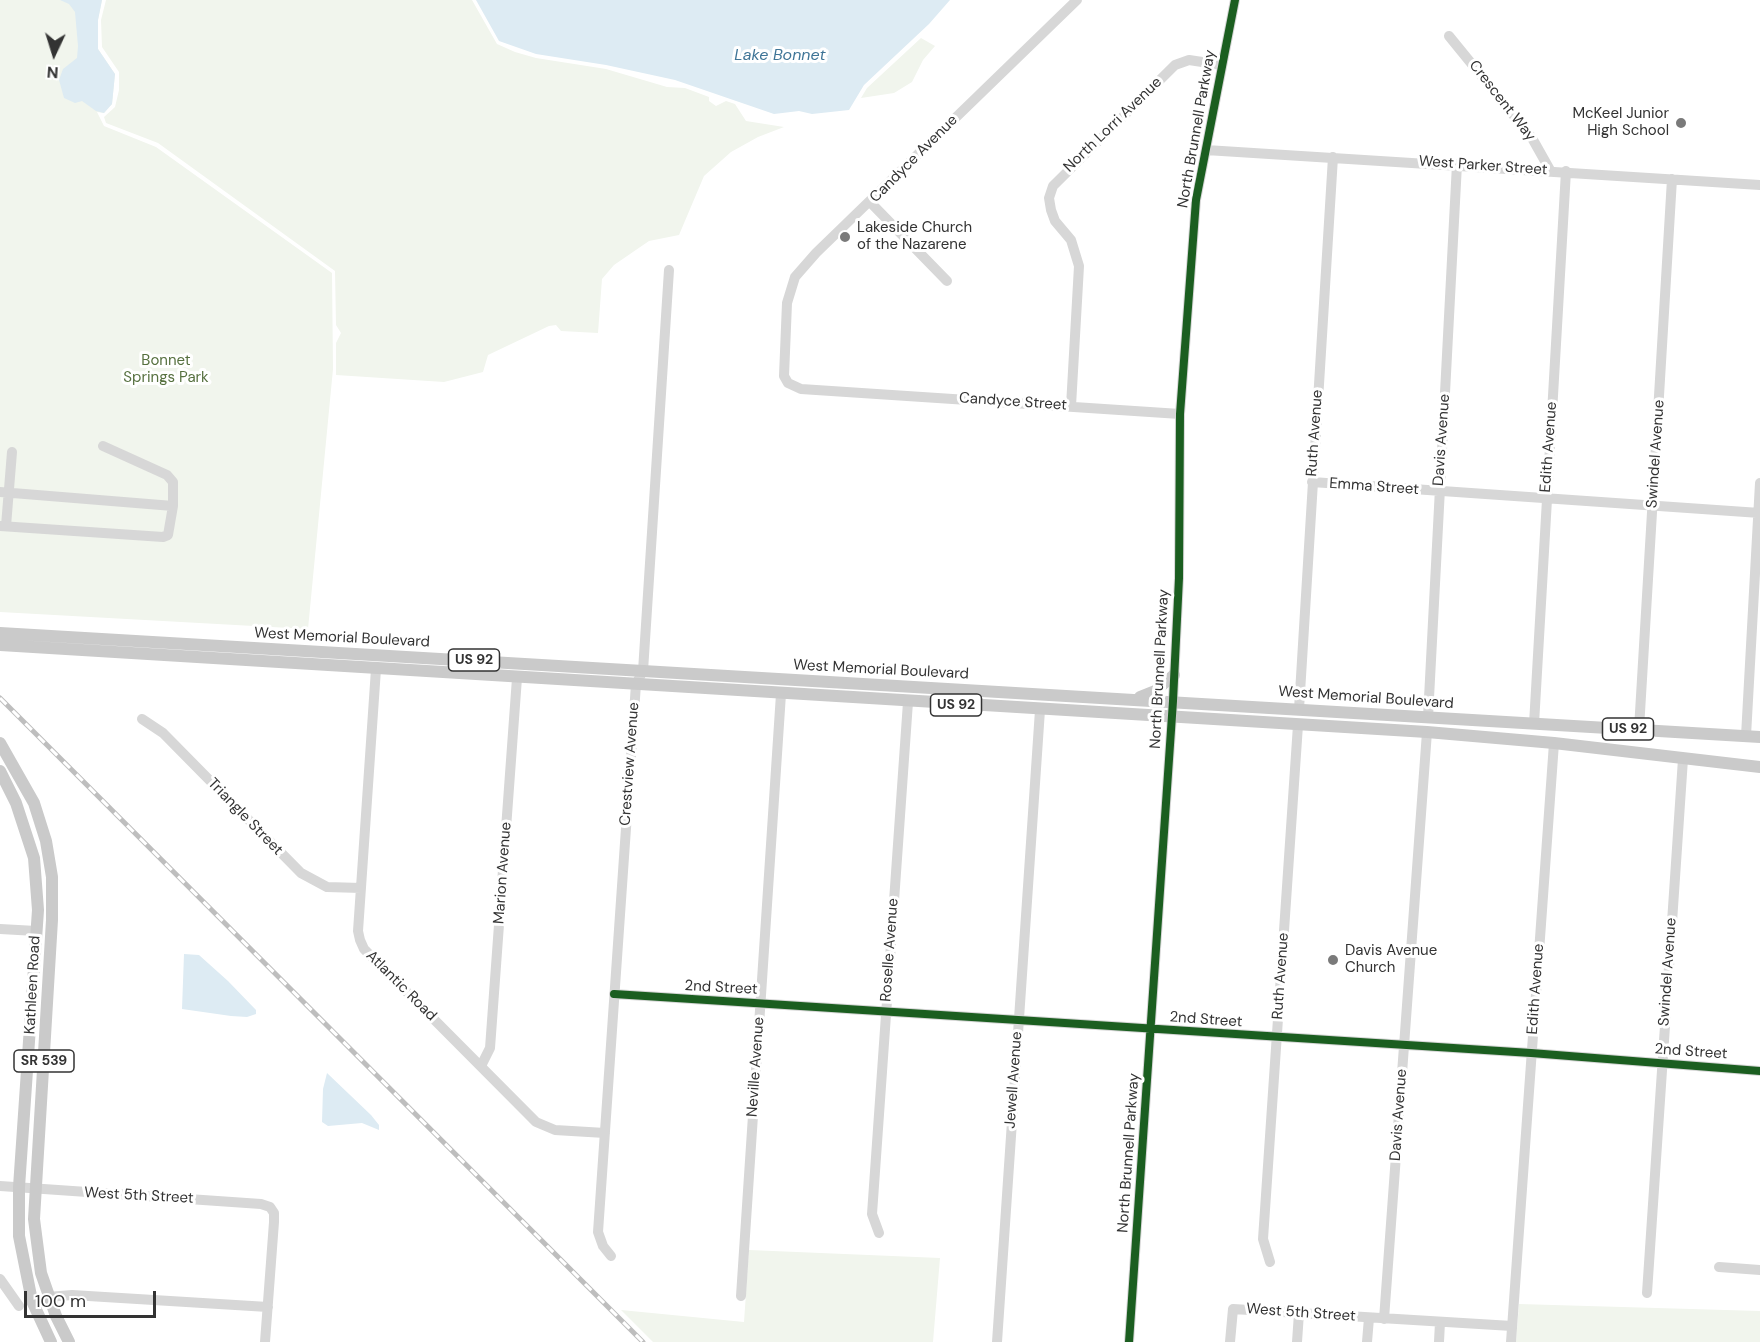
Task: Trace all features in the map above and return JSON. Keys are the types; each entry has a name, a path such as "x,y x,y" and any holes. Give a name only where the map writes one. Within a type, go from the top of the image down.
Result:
{"main road":[{"name":"West Memorial Boulevard","path":"2,641 378,654 1760,737"},
{"name":"West Memorial Boulevard","path":"2,641 275,663 1427,732 1554,743"},
{"path":"275,663 359,661 378,654"},
{"path":"376,669 394,663 495,667 514,663"},
{"path":"1134,699 1155,691 1174,675"},
{"path":"873,700 910,687"},
{"path":"908,702 947,689"},
{"path":"1401,731 1428,717"},
{"path":"1427,732 1456,719"},
{"name":"Kathleen Road","path":"0,742 34,803 46,841 52,877 48,995 34,1189 36,1246 48,1297 69,1342"},
{"name":"US 92","path":"1554,743 1760,767"},
{"name":"Kathleen Road","path":"0,771 28,835 34,858 37,896 36,931 19,1187 19,1236 27,1283 40,1321 51,1342"},
{"path":"28,835 41,855 45,918 51,934"},
{"path":"36,931 44,949 43,977 48,995"}],"street":[{"name":"Candyce Avenue","path":"846,392 801,389 788,383 783,369 787,303 795,277 816,253 1077,0"},
{"name":"North Brunnell Parkway","path":"1129,1342 1173,701 1179,578 1180,414 1196,200 1234,0"},
{"name":"Crescent Way","path":"1449,36 1532,138 1550,170"},
{"name":"North Lorri Avenue","path":"1071,406 1079,266 1071,240 1055,221 1051,210 1049,198 1053,186 1175,65 1189,60 1222,65"},
{"name":"West Parker Street","path":"1206,150 1457,164 1760,185"},
{"name":"Ruth Avenue","path":"1299,709 1333,157"},
{"name":"Davis Avenue","path":"1428,717 1457,164"},
{"name":"Edith Avenue","path":"1534,724 1545,497 1566,171"},
{"name":"Swindel Avenue","path":"1639,729 1672,179"},
{"path":"870,202 947,281"},
{"name":"Crestview Avenue","path":"611,1256 603,1246 598,1232 636,684 644,671 669,270"},
{"name":"Candyce Street","path":"846,392 1180,414"},
{"path":"12,452 4,492 3,526 163,537 170,529 173,482 167,475 103,446"},
{"name":"Emma Street","path":"1312,482 1759,513"},
{"path":"1746,736 1760,483"},
{"path":"4,492 173,506"},
{"name":"Atlantic Road","path":"376,669 358,931 364,949 536,1122 546,1128 605,1133"},
{"name":"Marion Avenue","path":"481,1066 490,1048 517,678"},
{"name":"Neville Avenue","path":"741,1296 781,694"},
{"name":"Roselle Avenue","path":"879,1233 872,1214 908,702"},
{"name":"Jewell Avenue","path":"997,1342 1040,710"},
{"name":"Triangle Street","path":"142,719 163,733 301,873 327,887 361,888"},
{"name":"Ruth Avenue","path":"1270,1262 1263,1239 1298,725"},
{"name":"Davis Avenue","path":"1384,1319 1427,732"},
{"name":"Edith Avenue","path":"1511,1342 1554,743"},
{"name":"Swindel Avenue","path":"1647,1293 1683,759"},
{"path":"0,929 36,931"},
{"name":"2nd Street","path":"614,994 1277,1038 1404,1044 1760,1071"},
{"name":"West 5th Street","path":"0,1186 261,1204 270,1207 274,1213 268,1308"},
{"path":"1719,1267 1760,1270"},
{"path":"0,1279 19,1306"},
{"path":"48,1297 72,1294 268,1308 265,1342"},
{"name":"West 5th Street","path":"1230,1342 1233,1309 1384,1319"},
{"path":"1297,1342 1299,1313"},
{"path":"1367,1342 1368,1318"},
{"path":"1384,1319 1512,1326"},
{"path":"1438,1342 1440,1322"}],"green space":[{"name":"Bonnet Springs Park","path":"0,0 102,0 98,20 98,49 115,74 112,104 104,113 97,112 104,126 156,147 332,273 333,369 308,629 0,612"},
{"path":"106,0 472,0 497,44 515,52 536,58 606,69 667,87 685,88 709,97 709,101 716,106 726,101 735,104 746,121 784,127 758,137 731,152 704,176 679,235 649,241 614,265 602,279 598,333 561,331 556,325 549,326 488,355 483,372 444,382 336,375 336,343 341,333 336,325 335,271 158,143 106,123 104,117 115,107 119,90 119,72 102,47 101,20"},
{"path":"921,38 935,46 923,60 912,82 894,93 861,98 867,88"},
{"path":"749,1250 940,1258 933,1342 653,1342 621,1310 744,1322"},
{"path":"1519,1304 1760,1311 1760,1342 1516,1342"}],"water":[{"path":"60,0 102,0 98,20 98,49 115,74 112,104 104,113 96,111 82,101 75,103 64,98 59,80 63,69 77,58 78,46 75,12 69,4"},
{"name":"Lake Bonnet","path":"476,0 950,0 929,24 864,85 849,110 812,114 799,111 774,114 675,80 606,65 536,54 499,41"},
{"path":"184,954 199,955 228,981 256,1010 256,1014 247,1017 231,1016 182,1009"},
{"path":"327,1073 371,1115 379,1125 379,1130 362,1123 328,1126 322,1122 323,1089"}],"railway":[{"path":"0,698 643,1342"}],"cycle path":[{"path":"1129,1342 1173,701 1179,578 1180,414 1196,200 1235,0"},
{"path":"614,994 1531,1053 1760,1071"}],"place":[{"name":"McKeel Junior High School","path":"1681,123"},
{"name":"Lakeside Church of the Nazarene","path":"845,237"},
{"name":"Davis Avenue Church","path":"1333,960"}]}
